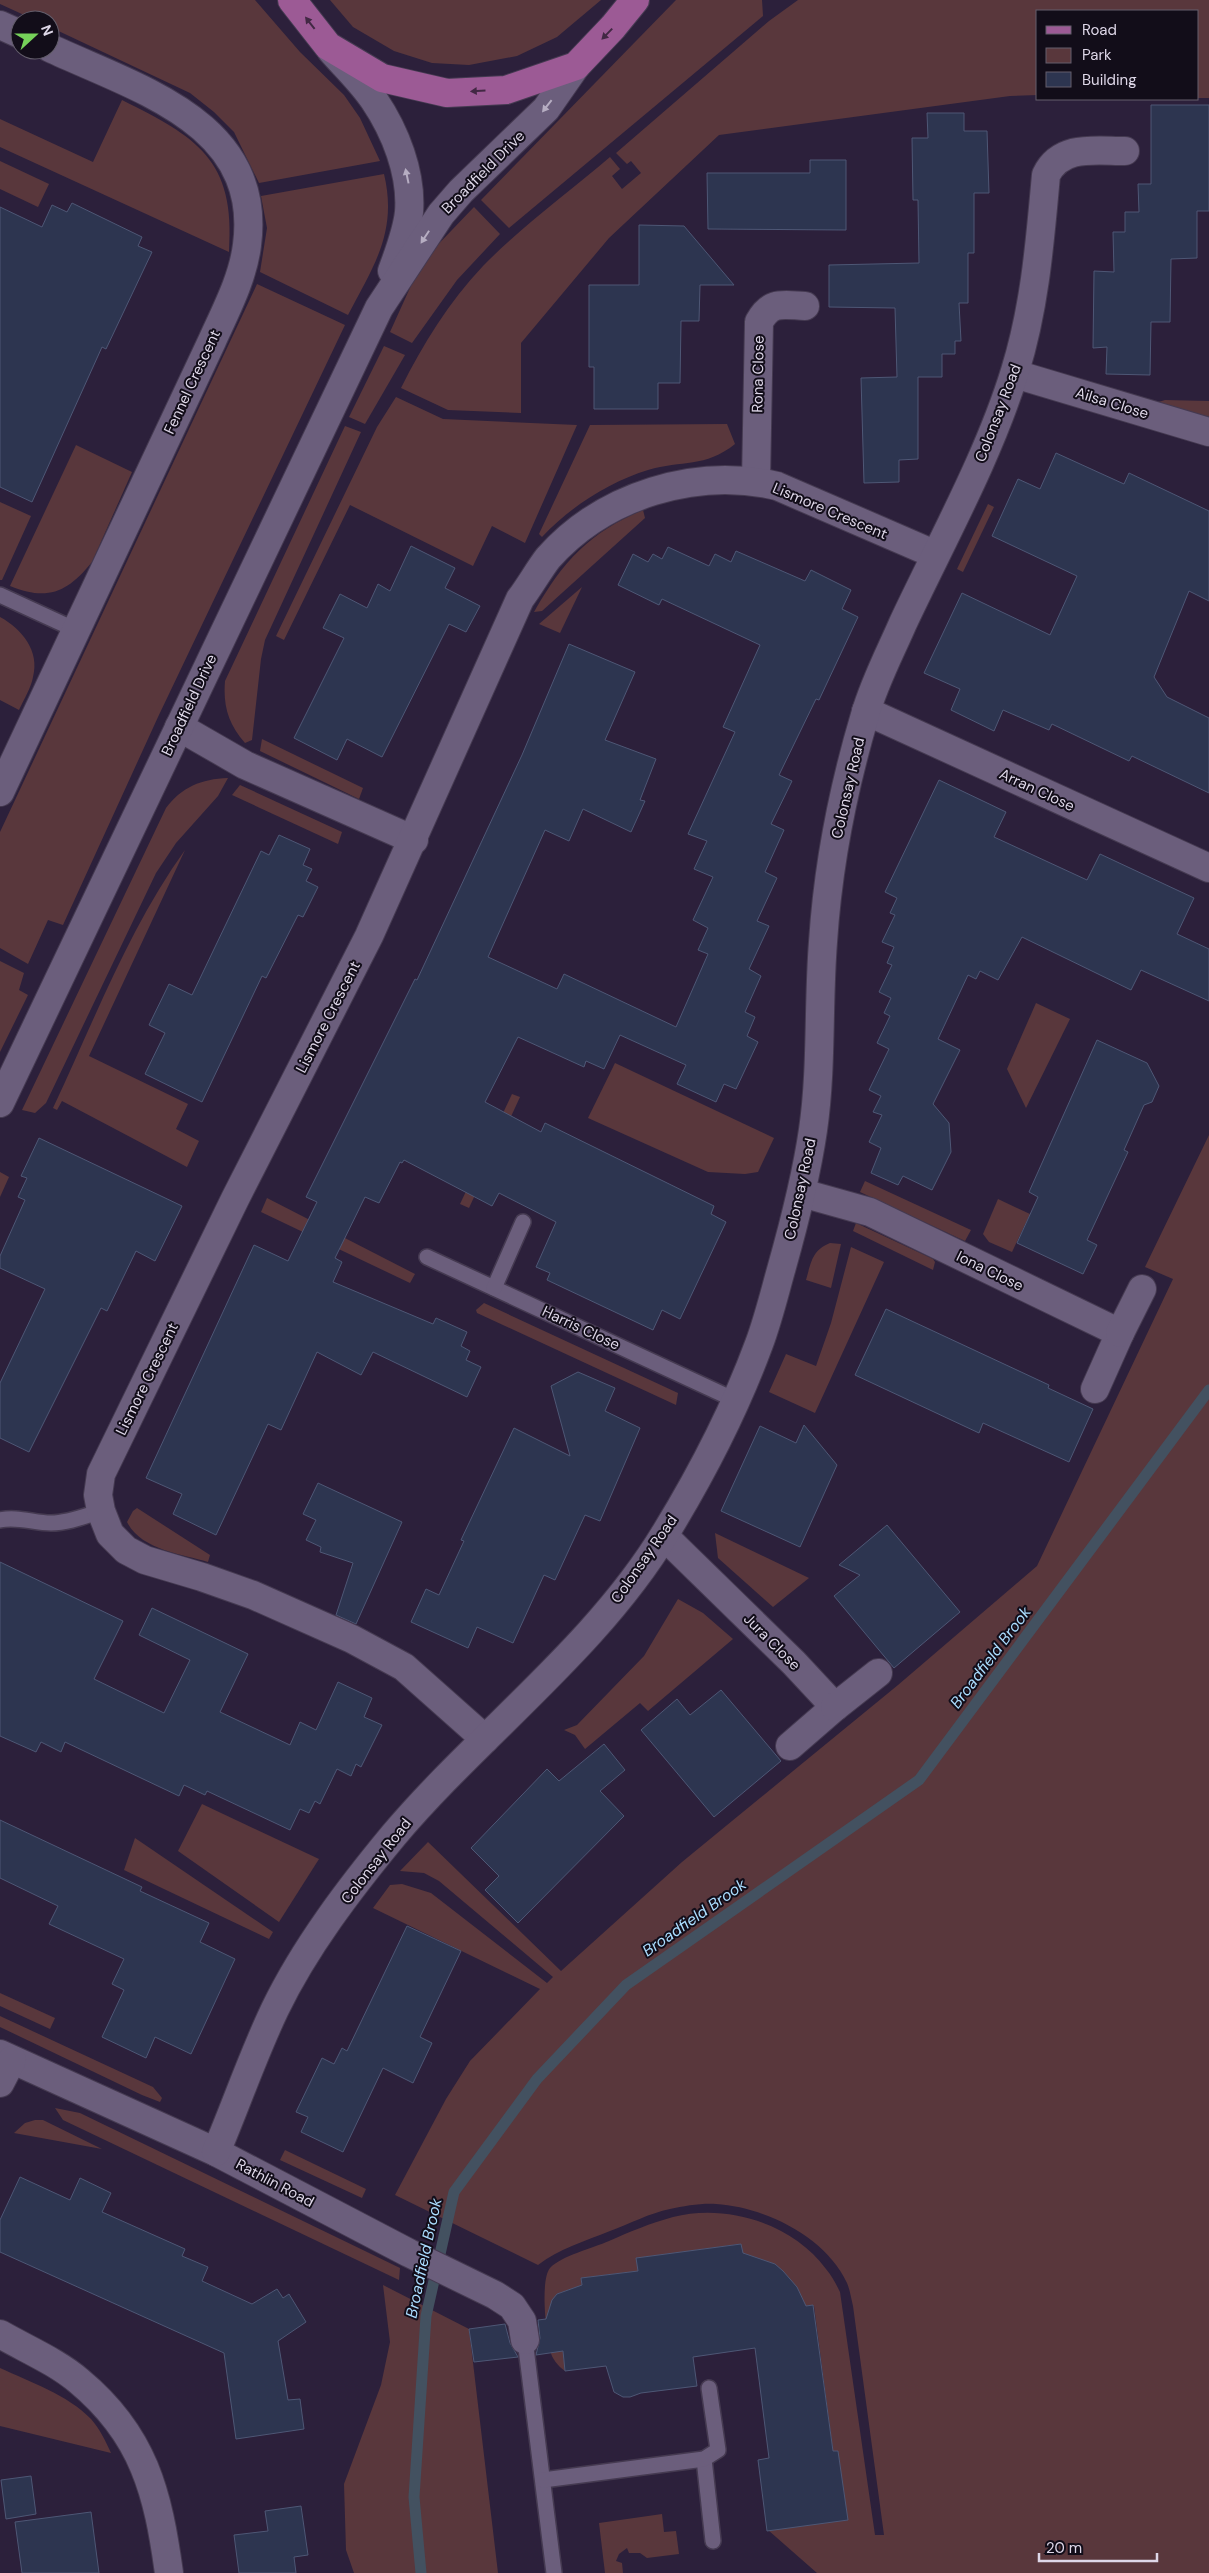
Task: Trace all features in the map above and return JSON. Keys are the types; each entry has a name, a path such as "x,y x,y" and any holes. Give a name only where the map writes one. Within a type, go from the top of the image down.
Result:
{"main road":[{"path":"292,0 328,46 382,78 447,93 506,90 576,66 613,28 635,0"}],"street":[{"name":"Broadfield Drive","path":"0,1103 379,308 400,250 409,214 410,191 405,169 389,125 373,98 328,46"},
{"name":"Fennel Crescent","path":"0,792 229,304 242,270 248,244 246,195 238,172 226,151 203,127 177,107 60,53"},
{"name":"Broadfield Drive","path":"379,308 441,214 461,191 546,109 576,66"},
{"name":"Colonsay Road","path":"216,2152 276,2008 310,1948 395,1834 593,1627 664,1536 702,1468 736,1400 760,1342 802,1193 814,1125 821,1031 822,944 830,873 838,814 866,711 934,554 974,475 1015,374 1026,332 1040,242 1046,175 1052,162 1063,155 1077,152 1125,151"},
{"name":"Rona Close","path":"756,481 760,322 765,311 774,305 805,306"},
{"name":"Ailsa Close","path":"1015,374 1209,432"},
{"name":"Lismore Crescent","path":"486,1739 404,1667 352,1639 253,1595 202,1576 145,1560 126,1550 110,1534 101,1511 98,1495 101,1474 108,1456 369,936 414,840 520,599 548,558 578,531 616,506 650,491 690,482 756,481 777,486 934,554"},
{"name":"Arran Close","path":"866,711 1209,868"},
{"path":"179,727 245,765 414,840"},
{"name":"Iona Close","path":"802,1193 870,1212 1120,1333"},
{"path":"1095,1389 1142,1289"},
{"name":"Jura Close","path":"664,1536 794,1663 834,1707"},
{"path":"790,1746 834,1707 878,1673"},
{"name":"Rathlin Road","path":"4,2066 216,2152 512,2306 522,2321 526,2340"},
{"path":"0,2334 79,2380 107,2408 132,2440 149,2475 158,2506 169,2573"}],"lane":[{"path":"0,595 76,630"},
{"path":"494,1288 523,1222"},
{"name":"Harris Close","path":"427,1257 736,1400"},
{"path":"0,1520 8,1518 50,1523 69,1521 101,1511"},
{"path":"526,2340 554,2573"},
{"path":"543,2480 704,2459 718,2450 710,2388"},
{"path":"704,2459 713,2541"}],"green space":[{"path":"0,0 255,0 300,52 344,95 360,118 380,161 259,183 234,132 214,112 190,93 60,32 60,10 13,10 0,4"},
{"path":"330,0 601,0 557,37 517,56 469,65 432,63 394,51 353,27"},
{"path":"676,0 762,0 763,16 509,228 481,200"},
{"path":"798,0 1209,0 1209,98 1199,98 1199,10 1036,10 1036,95 1010,96 719,135 609,238 521,343 521,413 448,410 401,388 418,355 448,309 497,252 610,157 620,169 612,176 622,189 641,173 631,161 627,164 616,153 769,21"},
{"path":"122,100 171,126 206,155 218,173 226,194 229,220 229,252 0,147 0,119 93,162"},
{"path":"0,161 49,184 38,207 0,189"},
{"path":"384,174 388,214 381,248 348,315 260,272 267,228 261,196"},
{"path":"474,207 500,234 457,280 412,343 390,332 414,279 428,255"},
{"path":"257,284 345,325 158,717 63,925 48,920 28,964 0,948 0,832"},
{"path":"384,346 405,355 365,424 349,417"},
{"path":"396,397 443,419 577,425 525,543 492,526 473,566 350,505 284,640 276,636 377,427"},
{"path":"1165,400 1209,401 1209,420 1152,404"},
{"path":"727,424 735,444 724,452 703,460 648,470 619,481 578,506 542,537 539,534 590,425"},
{"path":"345,426 361,432 265,640 261,659 252,740 245,743 234,729 228,714 225,698 225,681"},
{"path":"76,445 132,472 92,562 74,581 56,591 35,593 10,586"},
{"path":"0,502 31,516 2,580 0,580"},
{"path":"988,504 994,507 963,572 957,569"},
{"path":"643,510 645,518 542,611 534,612 555,578 579,550 608,528"},
{"path":"582,587 560,633 539,624"},
{"path":"0,617 22,634 34,658 32,681 19,710 0,700"},
{"path":"262,739 363,788 359,799 260,751"},
{"path":"228,778 218,796 176,843 156,873 46,1103 35,1113 22,1110 166,808 179,795 201,782"},
{"path":"240,785 342,832 338,844 232,795"},
{"path":"185,850 89,1056 188,1104 176,1129 199,1141 187,1167 62,1101 57,1110 53,1108 129,943 165,880"},
{"path":"0,961 24,973 19,990 28,995 0,1052"},
{"path":"1036,1003 1070,1019 1026,1108 1007,1069"},
{"path":"615,1063 774,1138 758,1172 745,1174 708,1172 588,1118"},
{"path":"512,1094 520,1097 469,1208 460,1204"},
{"path":"1209,1135 1209,2573 817,2573 768,2530 847,2520 838,2451 833,2451 814,2306 805,2306 789,2278 774,2265 743,2256 740,2244 637,2258 638,2271 581,2278 583,2296 564,2292 557,2294 550,2307 560,2324 565,2371 556,2362 550,2350 546,2320 545,2284 550,2268 569,2256 657,2222 694,2213 736,2215 777,2229 796,2240 812,2253 826,2269 840,2292 875,2535 884,2535 853,2306 847,2283 837,2267 825,2252 792,2227 754,2211 716,2204 699,2204 655,2213 572,2246 538,2265 395,2195 446,2099 470,2061 540,1989 373,1908 390,1885 402,1884 431,1893 547,1983 553,1977 439,1881 424,1873 400,1871 428,1842 561,1971 682,1862 898,1685 1037,1566 1173,1279 1145,1267"},
{"path":"0,1172 9,1177 0,1197"},
{"path":"865,1181 971,1230 965,1241 860,1192"},
{"path":"267,1198 415,1274 410,1283 261,1212"},
{"path":"998,1199 1030,1214 1012,1252 989,1242 983,1234"},
{"path":"856,1223 933,1259 935,1262 933,1270 853,1231"},
{"path":"830,1243 841,1244 831,1288 806,1280 816,1253 819,1249"},
{"path":"851,1247 884,1262 815,1413 769,1392 786,1354 816,1366 831,1323"},
{"path":"484,1303 678,1393 676,1405 477,1313 476,1310"},
{"path":"137,1508 210,1555 208,1562 163,1550 142,1539 127,1522 133,1511"},
{"path":"715,1533 809,1578 773,1607 718,1558"},
{"path":"678,1599 703,1613 733,1639 648,1711 640,1703 585,1749 575,1735 564,1730 577,1725 644,1656"},
{"path":"202,1804 319,1859 279,1922 178,1851"},
{"path":"135,1838 273,1932 269,1939 124,1870"},
{"path":"0,1993 55,2018 50,2029 0,2006"},
{"path":"0,2016 153,2087 162,2098 160,2102 0,2027"},
{"path":"55,2108 80,2113 400,2268 399,2280 63,2120"},
{"path":"43,2120 102,2149 14,2133 25,2123"},
{"path":"285,2150 366,2189 362,2198 280,2160"},
{"path":"383,2285 469,2329 498,2573 354,2573 346,2550 344,2484 381,2385 390,2342"},
{"path":"0,2368 60,2396 82,2410 97,2427 111,2453 0,2426"},
{"path":"662,2514 664,2532 676,2531 679,2554 647,2558 640,2553 629,2553 627,2548 619,2554 616,2561 622,2563 623,2573 605,2573 599,2523"}],"building":[{"path":"1151,105 1209,105 1209,211 1197,211 1197,258 1171,259 1170,322 1151,322 1150,375 1106,374 1107,347 1093,348 1094,271 1114,272 1113,232 1125,232 1125,212 1139,212 1138,184 1151,184"},
{"path":"927,113 964,113 964,131 987,131 989,193 974,193 974,253 968,253 968,303 959,303 961,341 955,341 955,354 942,354 942,377 918,377 918,459 899,460 899,482 864,483 861,378 897,377 895,308 829,307 829,265 919,263 918,200 913,200 912,138 928,138"},
{"path":"810,160 846,160 846,230 708,229 707,173 810,173"},
{"path":"72,203 142,237 138,246 152,252 106,349 102,347 32,502 0,487 0,207 42,227 52,205 67,212"},
{"path":"639,225 684,226 734,285 700,285 699,321 681,321 680,383 658,383 658,409 594,409 594,367 589,367 589,285 639,285"},
{"path":"1056,453 1124,484 1129,473 1209,511 1209,601 1189,591 1154,677 1167,697 1209,718 1209,793 1132,756 1129,761 1052,724 1049,730 1003,710 994,731 951,710 960,689 924,673 962,593 1050,635 1077,576 992,536 1018,479 1040,489"},
{"path":"411,546 455,568 445,588 480,606 466,632 449,624 382,757 347,739 337,760 294,738 344,638 323,628 340,594 367,608 378,584 390,591"},
{"path":"668,547 709,566 715,554 731,562 736,551 805,581 811,570 851,590 842,609 858,617 819,700 816,699 779,775 792,781 771,824 784,830 765,872 777,878 757,921 769,926 749,969 761,976 745,1012 755,1017 747,1036 758,1042 736,1089 724,1084 716,1102 677,1084 686,1065 620,1035 604,1069 586,1061 584,1067 518,1037 485,1102 541,1132 545,1123 714,1206 711,1214 726,1222 680,1319 662,1310 653,1330 547,1280 550,1273 536,1267 556,1222 499,1193 492,1206 404,1160 402,1163 400,1162 379,1203 365,1197 335,1258 342,1262 333,1282 433,1324 436,1318 467,1332 461,1346 470,1351 466,1360 481,1367 467,1397 373,1352 361,1375 317,1352 281,1430 268,1424 216,1535 173,1514 182,1494 146,1478 254,1245 288,1261 317,1202 306,1197 415,979 417,980 522,755 569,644 635,672 605,740 656,759 640,800 645,801 631,832 583,809 569,841 545,830 488,957 557,989 564,974 676,1027 708,954 698,950 708,928 693,920 713,877 694,869 707,841 688,834 735,732 723,727 760,645 662,599 659,605 618,585 633,554 648,562 653,554 662,559"},
{"path":"939,780 1006,812 994,837 1087,880 1100,854 1194,898 1177,934 1209,949 1209,1001 1141,970 1131,990 1022,937 998,980 980,971 976,979 968,975 938,1039 960,1050 933,1104 949,1123 951,1152 932,1190 903,1176 898,1185 871,1173 881,1148 869,1142 882,1115 873,1112 881,1096 869,1090 889,1049 877,1043 890,1016 884,1013 891,998 879,992 892,965 887,963 894,947 882,942 895,915 890,913 897,898 885,892"},
{"path":"279,835 310,849 303,865 312,869 306,881 318,887 303,917 298,915 266,978 262,976 202,1102 145,1074 165,1033 149,1025 169,984 192,995 261,851 269,855"},
{"path":"1097,1040 1147,1063 1159,1086 1152,1102 1144,1105 1124,1150 1128,1152 1087,1240 1097,1245 1083,1274 1017,1243 1038,1197 1029,1192"},
{"path":"39,1138 182,1206 155,1261 136,1251 107,1311 101,1308 29,1452 0,1438 0,1383 45,1289 0,1268 0,1256 25,1200 18,1197 27,1178 21,1176"},
{"path":"886,1309 1049,1385 1048,1388 1093,1409 1069,1462 983,1423 979,1433 855,1375"},
{"path":"578,1372 615,1388 605,1411 640,1428 600,1521 585,1515 555,1580 544,1575 513,1643 477,1627 468,1648 411,1622 426,1589 439,1595 464,1541 461,1540 514,1428 570,1456 551,1386"},
{"path":"804,1425 837,1465 800,1547 721,1511 760,1426 796,1443"},
{"path":"318,1483 402,1522 356,1624 336,1615 353,1563 320,1552 321,1547 306,1540 316,1520 303,1514"},
{"path":"887,1525 960,1612 894,1668 834,1596 860,1575 839,1565"},
{"path":"0,1562 123,1621 94,1679 164,1713 190,1660 139,1635 152,1608 248,1654 220,1712 290,1745 300,1722 316,1730 338,1682 372,1698 364,1717 382,1725 361,1767 356,1764 351,1776 337,1769 320,1804 315,1801 309,1813 300,1809 290,1830 207,1791 205,1795 184,1785 179,1796 65,1742 61,1752 41,1742 36,1752 0,1736"},
{"path":"721,1690 781,1761 714,1817 641,1730 677,1699 690,1715"},
{"path":"604,1744 625,1770 600,1791 624,1816 518,1923 485,1890 499,1876 471,1848 547,1769 559,1781"},
{"path":"0,1820 142,1887 140,1891 209,1923 200,1942 235,1959 191,2054 155,2037 146,2058 102,2037 124,1990 112,1984 124,1959 49,1924 58,1906 0,1878"},
{"path":"407,1926 461,1951 420,2037 432,2043 413,2083 383,2068 343,2152 301,2132 308,2117 296,2112 322,2058 334,2064 342,2048 347,2051"},
{"path":"20,2177 70,2200 80,2178 111,2193 102,2212 185,2249 182,2256 208,2267 202,2281 252,2304 277,2289 283,2298 289,2294 306,2322 278,2341 288,2400 300,2399 304,2429 236,2439 224,2353 0,2252 0,2220"},
{"path":"741,2244 743,2253 775,2264 797,2287 806,2306 813,2305 833,2451 838,2451 848,2520 767,2531 758,2460 769,2458 755,2348 693,2357 697,2386 641,2393 630,2397 623,2397 614,2392 606,2366 565,2371 563,2351 536,2355 540,2338 538,2320 546,2319 552,2300 557,2294 582,2285 581,2278 638,2271 636,2258"},
{"path":"505,2324 510,2343 518,2357 474,2362 469,2329"},
{"path":"31,2476 36,2514 6,2519 1,2480"},
{"path":"301,2506 308,2555 294,2557 296,2573 239,2573 234,2535 268,2531 265,2511"},
{"path":"91,2512 99,2573 22,2573 15,2522"}],"waterway":[{"name":"Broadfield Brook","path":"421,2573 414,2497 426,2316 454,2192 537,2079 626,1985 919,1780 1209,1390"}]}
